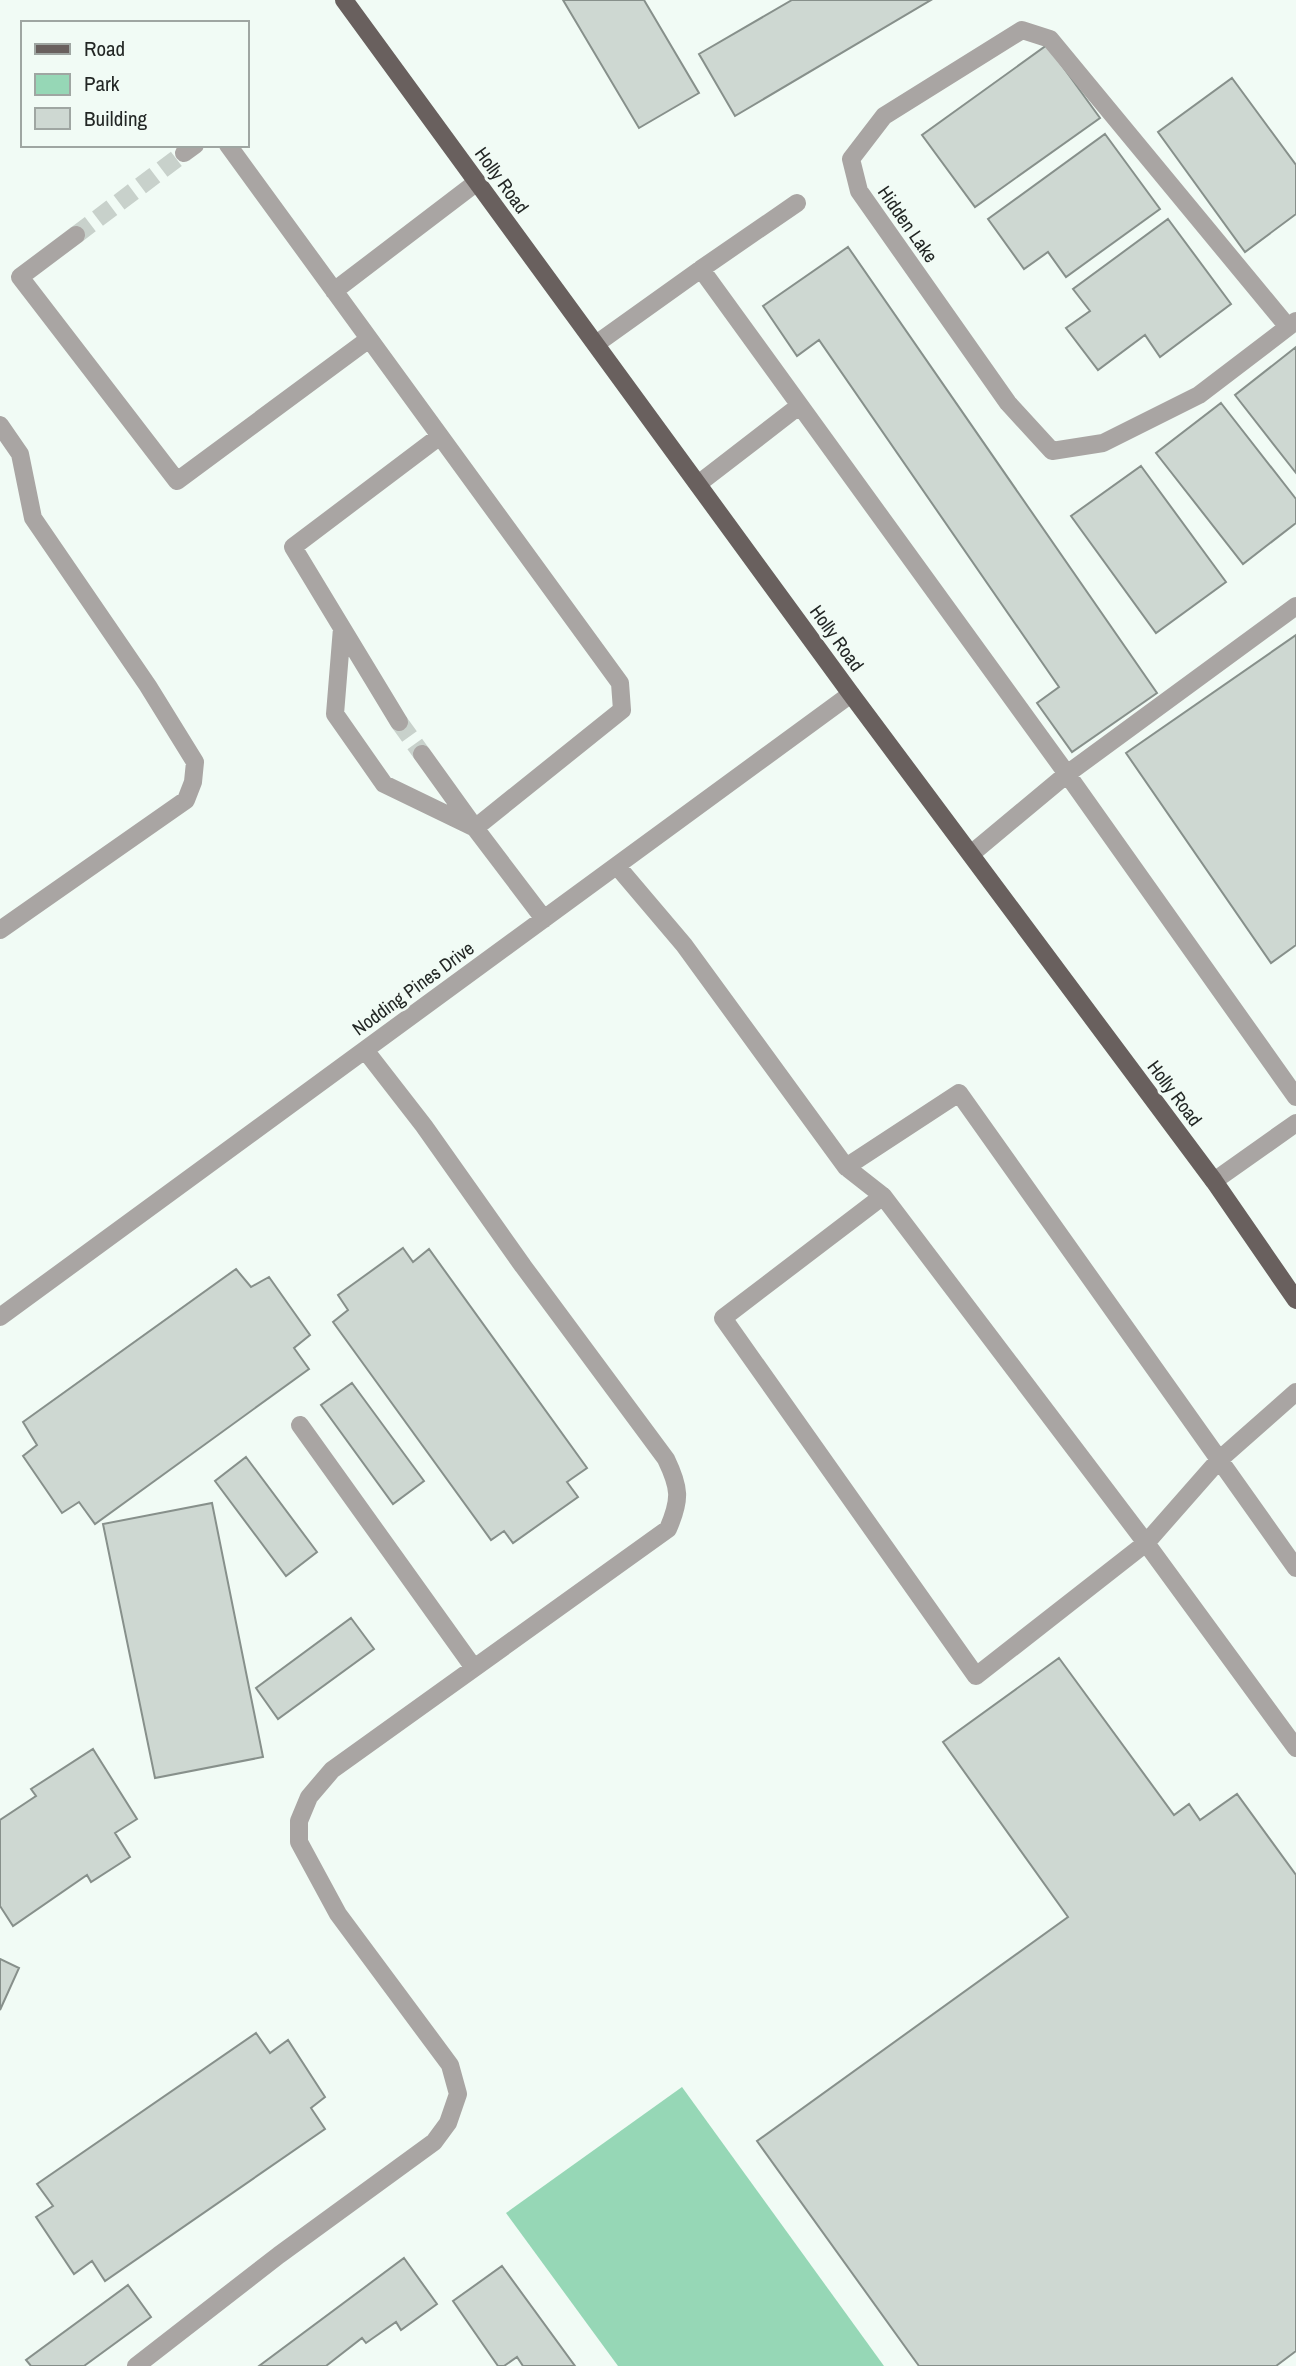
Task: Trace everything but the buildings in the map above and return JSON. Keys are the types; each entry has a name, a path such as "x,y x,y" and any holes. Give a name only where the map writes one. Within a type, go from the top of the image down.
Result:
{"main road":[{"name":"Holly Road","path":"344,0 851,694 1214,1181 1296,1300"}],"street":[{"name":"Hidden Lake","path":"1022,30 1050,39 1292,324 1199,395 1103,443 1052,451 1008,403 859,191 851,159 884,116 1022,30"},
{"path":"229,147 620,683 622,710 475,828"},
{"path":"334,291 477,182"},
{"path":"596,344 797,203"},
{"path":"76,235 20,277 177,481 369,339"},
{"path":"701,269 1067,774 1296,1097"},
{"path":"698,484 799,406"},
{"path":"0,425 20,454 33,518 148,686 195,762 193,782 186,800 0,930"},
{"path":"399,722 293,547 440,436"},
{"path":"971,854 1067,774 1296,606"},
{"path":"342,628 335,714 384,785 475,828"},
{"name":"Nodding Pines Drive","path":"0,1317 851,694"},
{"path":"422,754 544,919"},
{"path":"617,866 684,945 846,1167 883,1196 1146,1543 1296,1748"},
{"path":"136,2366 279,2255 434,2141 448,2123 458,2094 450,2065 338,1914 299,1842 299,1821 309,1797 332,1770 668,1528 678,1506 677,1481 666,1459 523,1266 424,1126 365,1050"},
{"path":"846,1167 959,1093 1296,1568"},
{"path":"1214,1181 1296,1123"},
{"path":"883,1196 723,1318 976,1676 1146,1543 1219,1460 1296,1392"},
{"path":"300,1425 474,1668"}],"green space":[{"path":"682,2087 884,2366 618,2366 506,2213"}],"tunnel":[{"path":"76,235 184,153"},
{"path":"399,722 422,754"}]}
